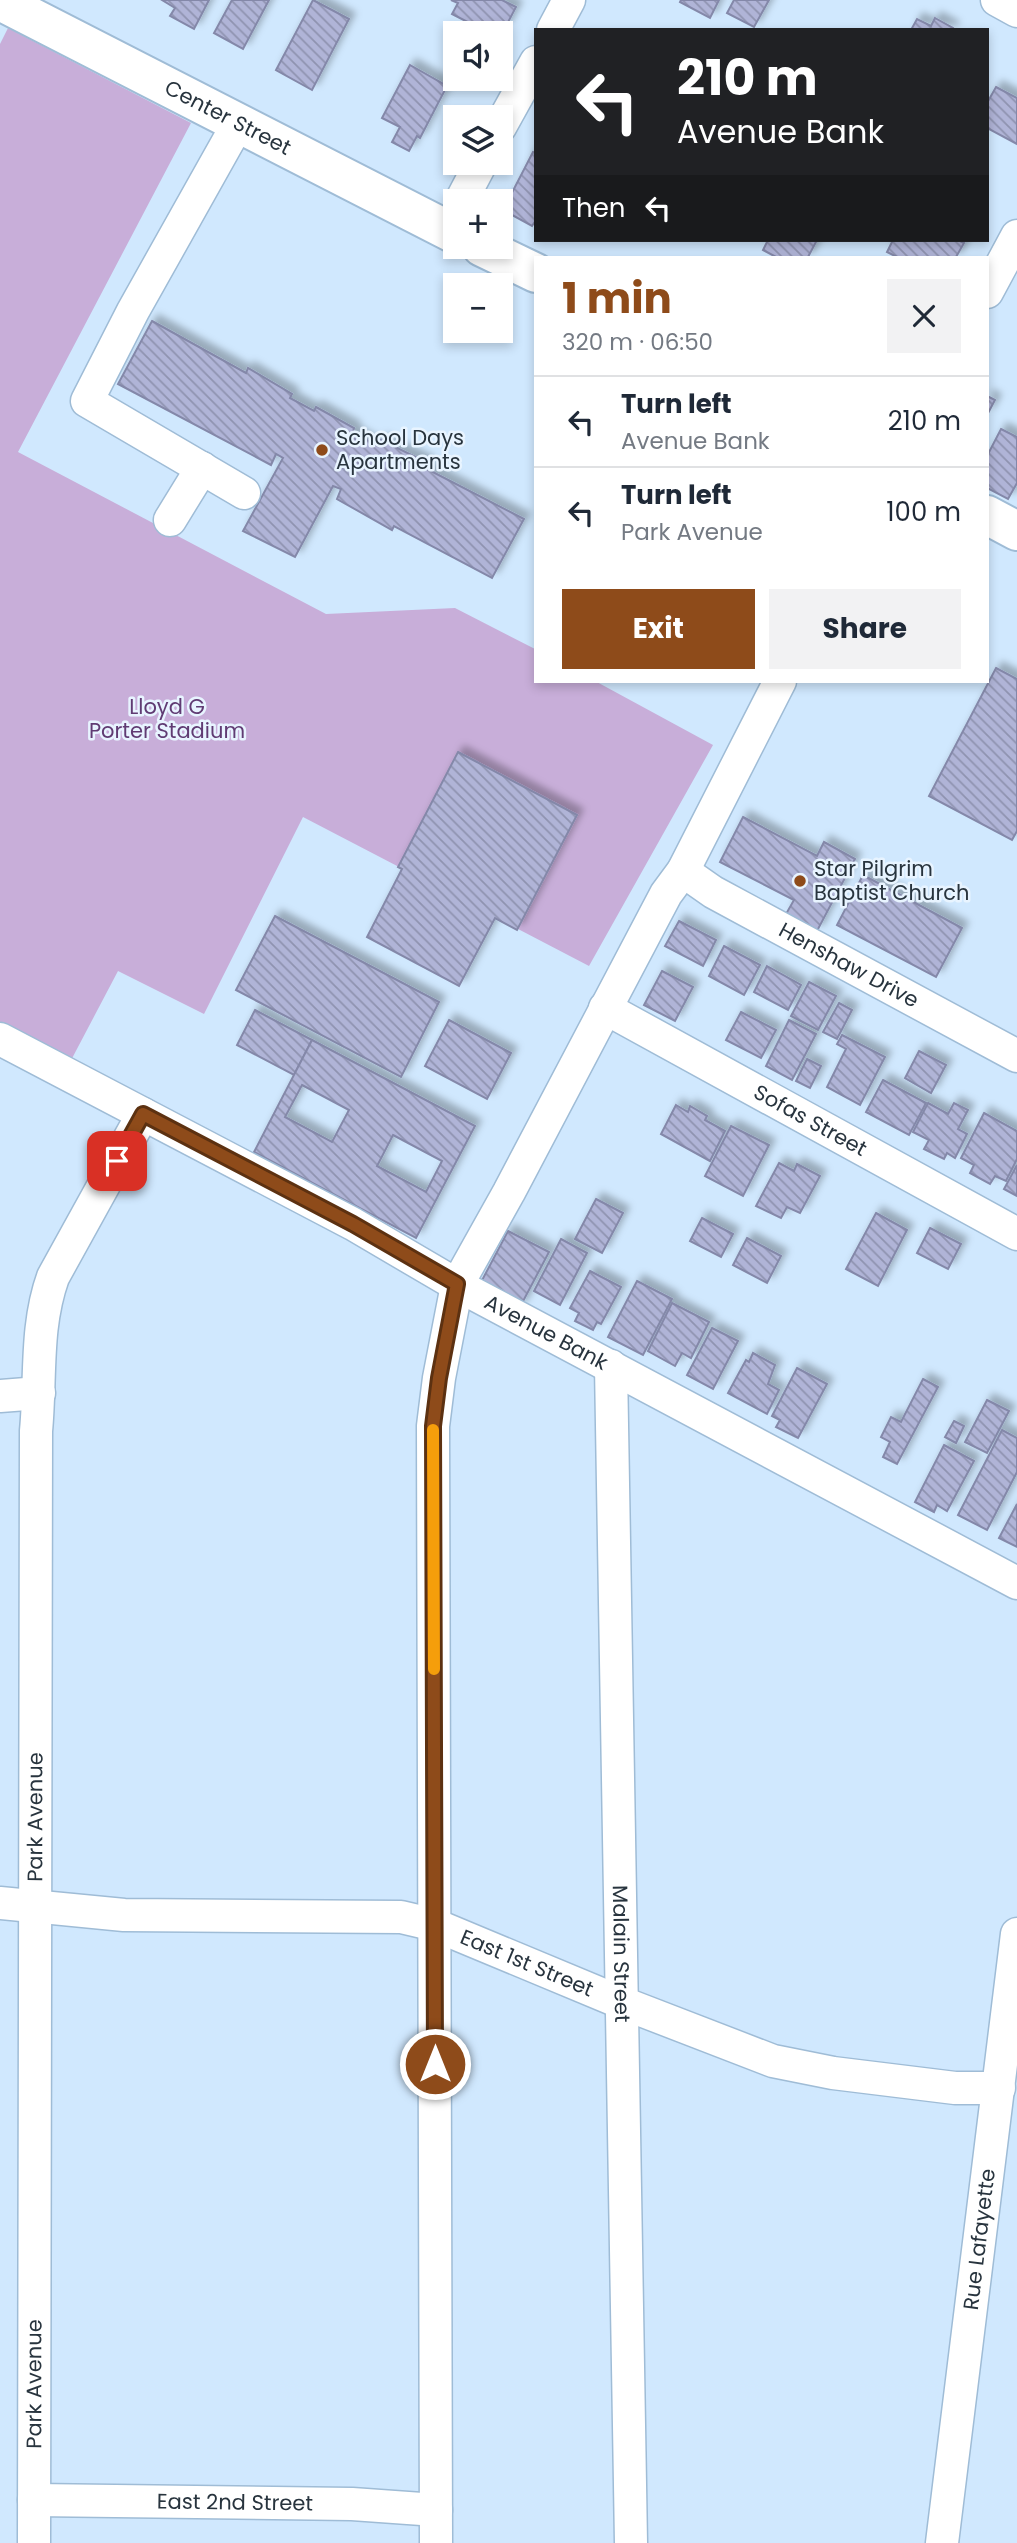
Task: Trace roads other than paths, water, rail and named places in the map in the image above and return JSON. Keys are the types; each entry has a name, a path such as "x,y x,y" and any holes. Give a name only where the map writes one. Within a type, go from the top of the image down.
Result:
{"main road":[{"name":"Center Street","path":"0,1 239,122 443,214"},
{"path":"506,259 534,272"},
{"path":"989,516 1017,531"}],"street":[{"path":"554,28 569,0"},
{"path":"997,0 1017,11"},
{"path":"512,105 534,66"},
{"path":"239,122 133,311 87,401 244,493"},
{"path":"989,288 1017,236"},
{"path":"170,520 202,468"},
{"path":"436,2543 433,1426 439,1378 457,1284 509,1192 666,894 683,871 779,683"},
{"name":"Henshaw Drive","path":"683,871 713,892 1017,1056"},
{"name":"Sofas Street","path":"605,1008 1017,1234"},
{"name":"Avenue Bank","path":"0,1039 353,1224 457,1284 1017,1583"},
{"name":"Park Avenue","path":"34,2543 36,1431 39,1335 45,1298 52,1277 143,1114"},
{"name":"Malain Street","path":"611,1366 631,2543"},
{"path":"0,1396 39,1393"},
{"name":"East 1st Street","path":"0,1903 124,1915 401,1917 435,1925 620,2002 773,2061 833,2073 955,2088 999,2088"},
{"name":"Rue Lafayette","path":"942,2543 1017,1934"},
{"name":"East 2nd Street","path":"34,2500 338,2504 436,2510"}],"place":[{"name":"School Days Apartments","path":"322,450"},
{"name":"Star Pilgrim Baptist Church","path":"800,881"}],"park label":[{"name":"Lloyd G Porter Stadium","path":"167,719"}]}
